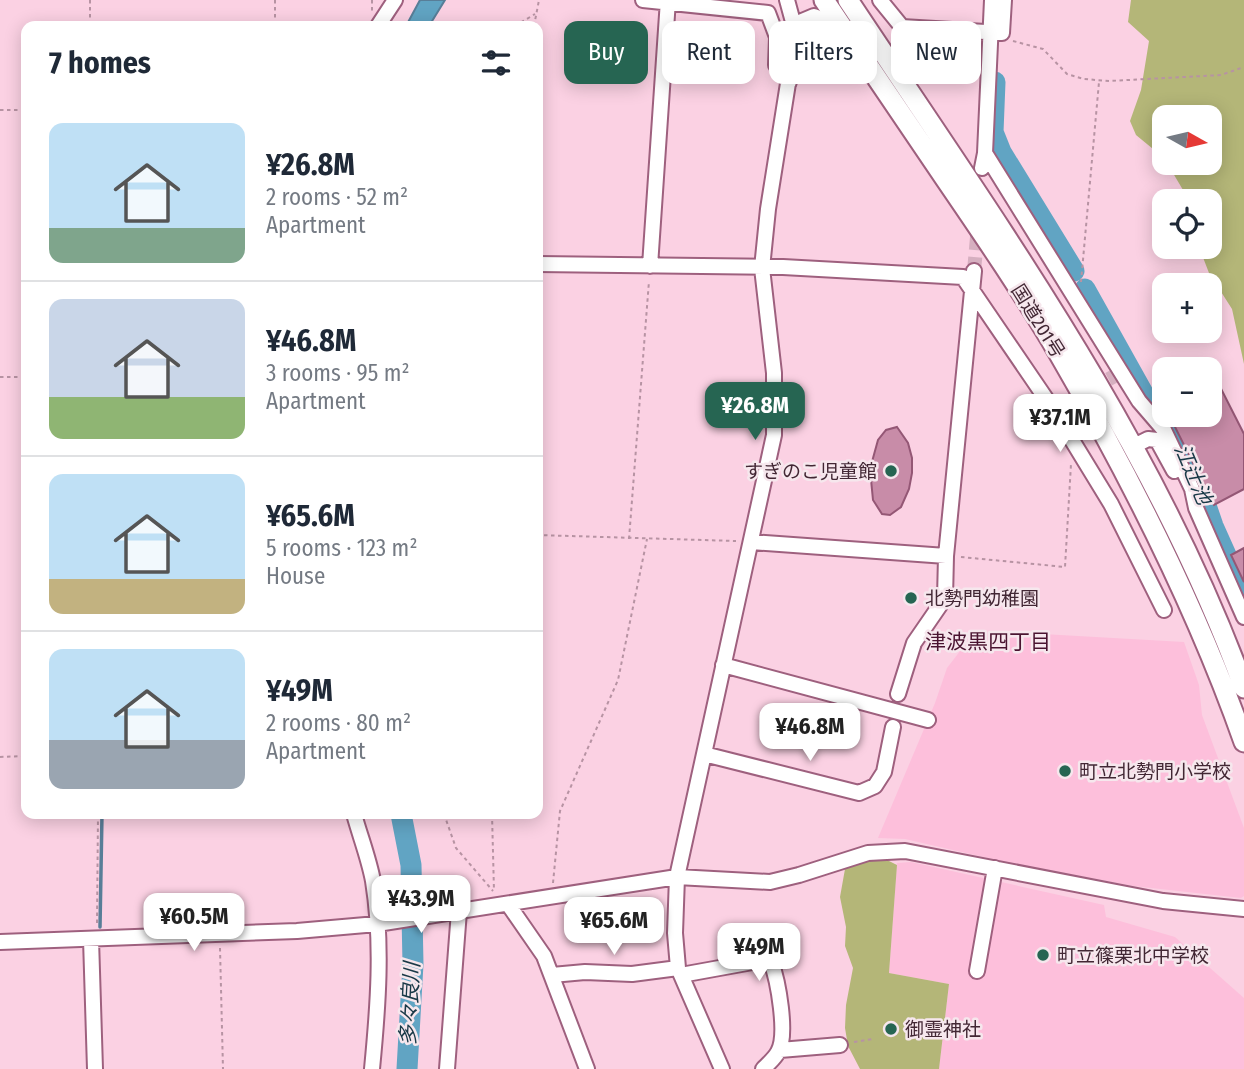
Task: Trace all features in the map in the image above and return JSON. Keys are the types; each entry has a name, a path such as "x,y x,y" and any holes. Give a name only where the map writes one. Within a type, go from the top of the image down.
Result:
{"highway":[{"name":"国道201号","path":"824,0 838,21"},
{"name":"国道201号","path":"848,0 1021,258 1132,447 1197,576 1244,688"},
{"name":"国道201号","path":"877,78 1004,266 1078,387 1141,502 1180,584 1206,640 1244,742"}],"street":[{"path":"382,21 395,0"},
{"path":"643,0 768,13 771,21"},
{"path":"787,0 794,21"},
{"path":"880,0 902,27 996,32"},
{"path":"992,0 996,32"},
{"path":"982,168 996,32 1004,0"},
{"path":"650,266 668,1"},
{"path":"802,21 814,16 826,21"},
{"path":"722,1069 680,972 675,933 677,877 774,435 774,373 762,268 768,209 789,84"},
{"path":"985,153 1139,401 1164,430 1192,489 1196,508"},
{"path":"543,264 762,268 963,276 1073,440 1111,504 1164,610"},
{"path":"898,694 914,643 945,598 946,556 974,271"},
{"path":"1132,447 1148,439 1157,440 1196,508 1244,617"},
{"path":"751,542 946,556"},
{"path":"723,665 928,720"},
{"path":"704,754 859,793 874,786 884,772 893,727"},
{"path":"355,819 381,923 372,1069"},
{"path":"0,942 219,934 381,923 677,877 770,882 799,876 868,853 887,850 905,851 1163,901 1244,909"},
{"path":"977,971 995,868"},
{"path":"508,904 544,956 587,1069"},
{"path":"447,1069 456,912"},
{"path":"94,939 95,1069"},
{"path":"552,975 585,972 632,975 680,972 758,961 771,962 776,976 782,1027 780,1049 763,1069"},
{"path":"780,1049 839,1045"}],"path":[{"path":"90,0 90,21"},
{"path":"275,0 275,21"},
{"path":"535,21 539,0"},
{"path":"523,21 536,13"},
{"path":"996,32 1005,39 1043,49 1067,74 1084,79 1221,75 1244,67"},
{"path":"1079,306 1099,80"},
{"path":"0,110 21,110"},
{"path":"629,539 650,266"},
{"path":"0,377 21,377"},
{"path":"946,556 1065,567 1073,440"},
{"path":"543,535 751,542"},
{"path":"551,897 560,811 618,680 647,539"},
{"path":"0,757 21,756"},
{"path":"94,939 98,819"},
{"path":"446,819 456,848 494,892 492,819"},
{"path":"219,934 223,1069"},
{"path":"839,1045 873,1039"}],"shaded area":[{"name":"町立北勢門小学校","path":"1007,632 1184,642 1199,685 1202,715 1244,828 1244,896 1241,898 1133,886 1005,862 905,839 878,838 947,668 974,633"},
{"name":"町立篠栗北中学校","path":"911,862 1104,905 1106,917 1175,937 1244,998 1244,1069 939,1069 949,984 889,973 897,863"}],"green space":[{"path":"1131,0 1244,0 1244,364 1232,309 1222,293 1222,273 1209,273 1204,259 1222,259 1222,189 1182,189 1174,175 1222,175 1222,105 1152,105 1152,148 1136,135 1130,121 1141,90 1149,41 1128,22"},
{"path":"883,858 897,865 889,973 949,984 939,1069 860,1069 848,1046 845,1028 846,1005 853,968 845,946 846,927 840,897 845,869 862,861"}],"water":[{"path":"420,0 445,0 432,21 409,21"}],"building":[{"path":"1222,391 1244,434 1244,489 1214,505 1175,427 1222,427"},
{"name":"すぎのこ児童館","path":"897,427 908,443 912,473 901,507 890,515 882,514 873,500 870,469 878,440 886,430"},
{"path":"1244,548 1244,582 1231,555"}],"waterway":[{"name":"江辻池","path":"995,82 993,132 1001,152 1074,271"},
{"name":"江辻池","path":"1085,289 1147,400 1172,426 1197,479 1213,526 1244,595"},
{"path":"100,927 102,819"},
{"name":"多々良川","path":"402,819 411,865 413,964 407,1069"}],"tunnel":[{"path":"974,271 978,226"},
{"path":"1053,409 1122,372"}],"place":[{"name":"すぎのこ児童館","path":"891,471"},
{"name":"北勢門幼稚園","path":"911,598"},
{"name":"町立北勢門小学校","path":"1065,771"},
{"name":"町立篠栗北中学校","path":"1043,955"},
{"name":"御霊神社","path":"891,1029"}],"district":[{"name":"津波黒四丁目","path":"988,642"}]}
